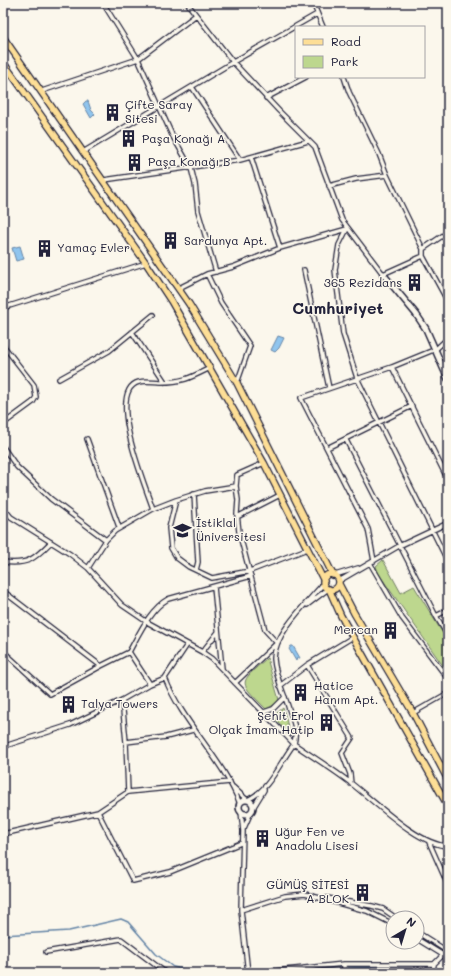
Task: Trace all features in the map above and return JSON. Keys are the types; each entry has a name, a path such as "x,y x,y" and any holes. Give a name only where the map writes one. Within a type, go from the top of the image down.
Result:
{"main road":[{"path":"3,37 179,288 237,383 354,614 413,713 448,780"},
{"path":"3,62 146,263 210,368 264,463 353,637 448,806"},
{"path":"324,582 326,577 334,575"},
{"path":"328,589 336,588 339,583"}],"street":[{"path":"103,3 138,59 172,135 191,168 195,184 198,210 216,272"},
{"path":"187,3 233,62 266,98 315,147 347,229 416,314 436,349 448,380"},
{"path":"313,3 323,26"},
{"path":"296,26 317,14"},
{"path":"42,91 138,59 196,15"},
{"path":"83,152 295,27"},
{"path":"266,98 304,78"},
{"path":"344,78 348,92 379,154 386,175 423,249 423,256 448,302"},
{"path":"192,87 240,160"},
{"path":"104,180 240,160 308,141"},
{"path":"250,157 280,248"},
{"path":"329,186 356,179 386,175"},
{"path":"179,288 207,274 233,267 280,248 347,229"},
{"path":"347,229 339,245 335,270 343,334 357,378 448,562"},
{"path":"423,249 448,232"},
{"path":"383,274 423,256"},
{"path":"3,308 146,263"},
{"path":"304,270 329,388"},
{"path":"207,274 221,303 250,346 237,383"},
{"path":"59,379 109,350 153,315"},
{"path":"132,332 165,382"},
{"path":"374,561 368,529 328,448 301,398 392,367 436,349 448,338"},
{"path":"3,345 34,385 36,397 33,402 3,424"},
{"path":"392,367 448,480"},
{"path":"153,509 128,435 124,398 130,387 139,382 188,380 210,368"},
{"path":"328,448 412,406"},
{"path":"87,439 119,527"},
{"path":"346,440 399,546 448,636"},
{"path":"3,447 17,467 51,499 106,540"},
{"path":"264,463 237,475 237,517 239,532 264,630 277,643"},
{"path":"88,568 106,540 119,527 153,509 176,500 194,494 236,486"},
{"path":"194,494 198,562 196,570"},
{"path":"237,517 280,495"},
{"path":"176,500 169,528 170,548 177,558 212,578 250,572 307,548"},
{"path":"3,508 11,517 51,542 88,568 122,605 186,645 202,652 236,682 294,744 429,842 448,846"},
{"path":"339,583 399,546 448,523"},
{"path":"3,562 22,562 34,559 51,542"},
{"path":"370,563 402,618 448,679"},
{"path":"334,575 365,566"},
{"path":"3,651 50,694 128,652 161,603 168,599 251,576"},
{"path":"236,682 277,643 300,611 324,582"},
{"path":"214,587 222,669"},
{"path":"300,611 328,589"},
{"path":"3,591 101,666"},
{"path":"436,616 448,610"},
{"path":"202,652 218,632"},
{"path":"280,686 307,665 353,637"},
{"path":"248,973 241,910 241,843 243,831 252,810 294,744 297,732 280,686 274,660 277,643"},
{"path":"3,748 8,745 70,725 164,678 186,645"},
{"path":"128,652 150,684"},
{"path":"307,665 352,738 342,753 350,774 351,784"},
{"path":"164,678 193,730 233,787 240,804 243,831"},
{"path":"413,713 448,692"},
{"path":"264,712 273,709 285,697"},
{"path":"122,700 126,742 128,792"},
{"path":"126,742 166,737 193,730"},
{"path":"3,834 98,812 128,792 230,782"},
{"path":"240,804 258,794 267,785"},
{"path":"233,787 251,802 252,810"},
{"path":"241,811 247,814 252,810"},
{"path":"98,812 133,880 170,872 241,843"},
{"path":"429,842 448,885"},
{"path":"241,910 285,896 305,894 378,907 385,911"},
{"path":"326,898 334,903 376,915 385,920"},
{"path":"376,915 378,907"},
{"path":"425,937 447,951 434,964 433,973"},
{"path":"46,952 121,939 166,973"},
{"path":"425,944 443,955"},
{"path":"256,973 296,971 344,964 434,964"},
{"path":"344,964 344,973"}],"green space":[{"path":"383,560 401,593 414,586 448,642 448,673 378,573 376,566"},
{"path":"267,658 279,700 276,704 266,709 251,693 245,683 250,673"},
{"path":"283,708 290,734 289,735 273,716"}],"water":[{"path":"88,101 91,110 95,114 91,118 83,104"},
{"path":"20,246 24,259 16,261 12,248"},
{"path":"278,336 284,338 279,348 275,352 271,350"},
{"path":"293,646 300,658 297,658 296,661 289,649"}],"waterway":[{"path":"3,935 69,931 121,919 128,922 156,954 173,967 201,973"},
{"path":"301,971 339,967"},
{"path":"348,967 426,970"}],"place":[{"name":"Çifte Saray Sitesi","path":"112,112"},
{"name":"Paşa Konağı A","path":"129,139"},
{"name":"Paşa Konağı B","path":"135,162"},
{"name":"Sardunya Apt.","path":"171,241"},
{"name":"Yamaç Evler","path":"44,248"},
{"name":"365 Rezidans","path":"415,283"},
{"name":"İstiklal Üniversitesi","path":"183,530"},
{"name":"Mercan","path":"391,630"},
{"name":"Hatice Hanım Apt.","path":"301,693"},
{"name":"Talya Towers","path":"68,704"},
{"name":"Şehit Erol Olçak İmam Hatip","path":"327,723"},
{"name":"Uğur Fen ve Anadolu Lisesi","path":"262,839"},
{"name":"GÜMÜŞ SİTESİ A BLOK","path":"362,892"}],"district":[{"name":"Cumhuriyet","path":"338,308"}]}
